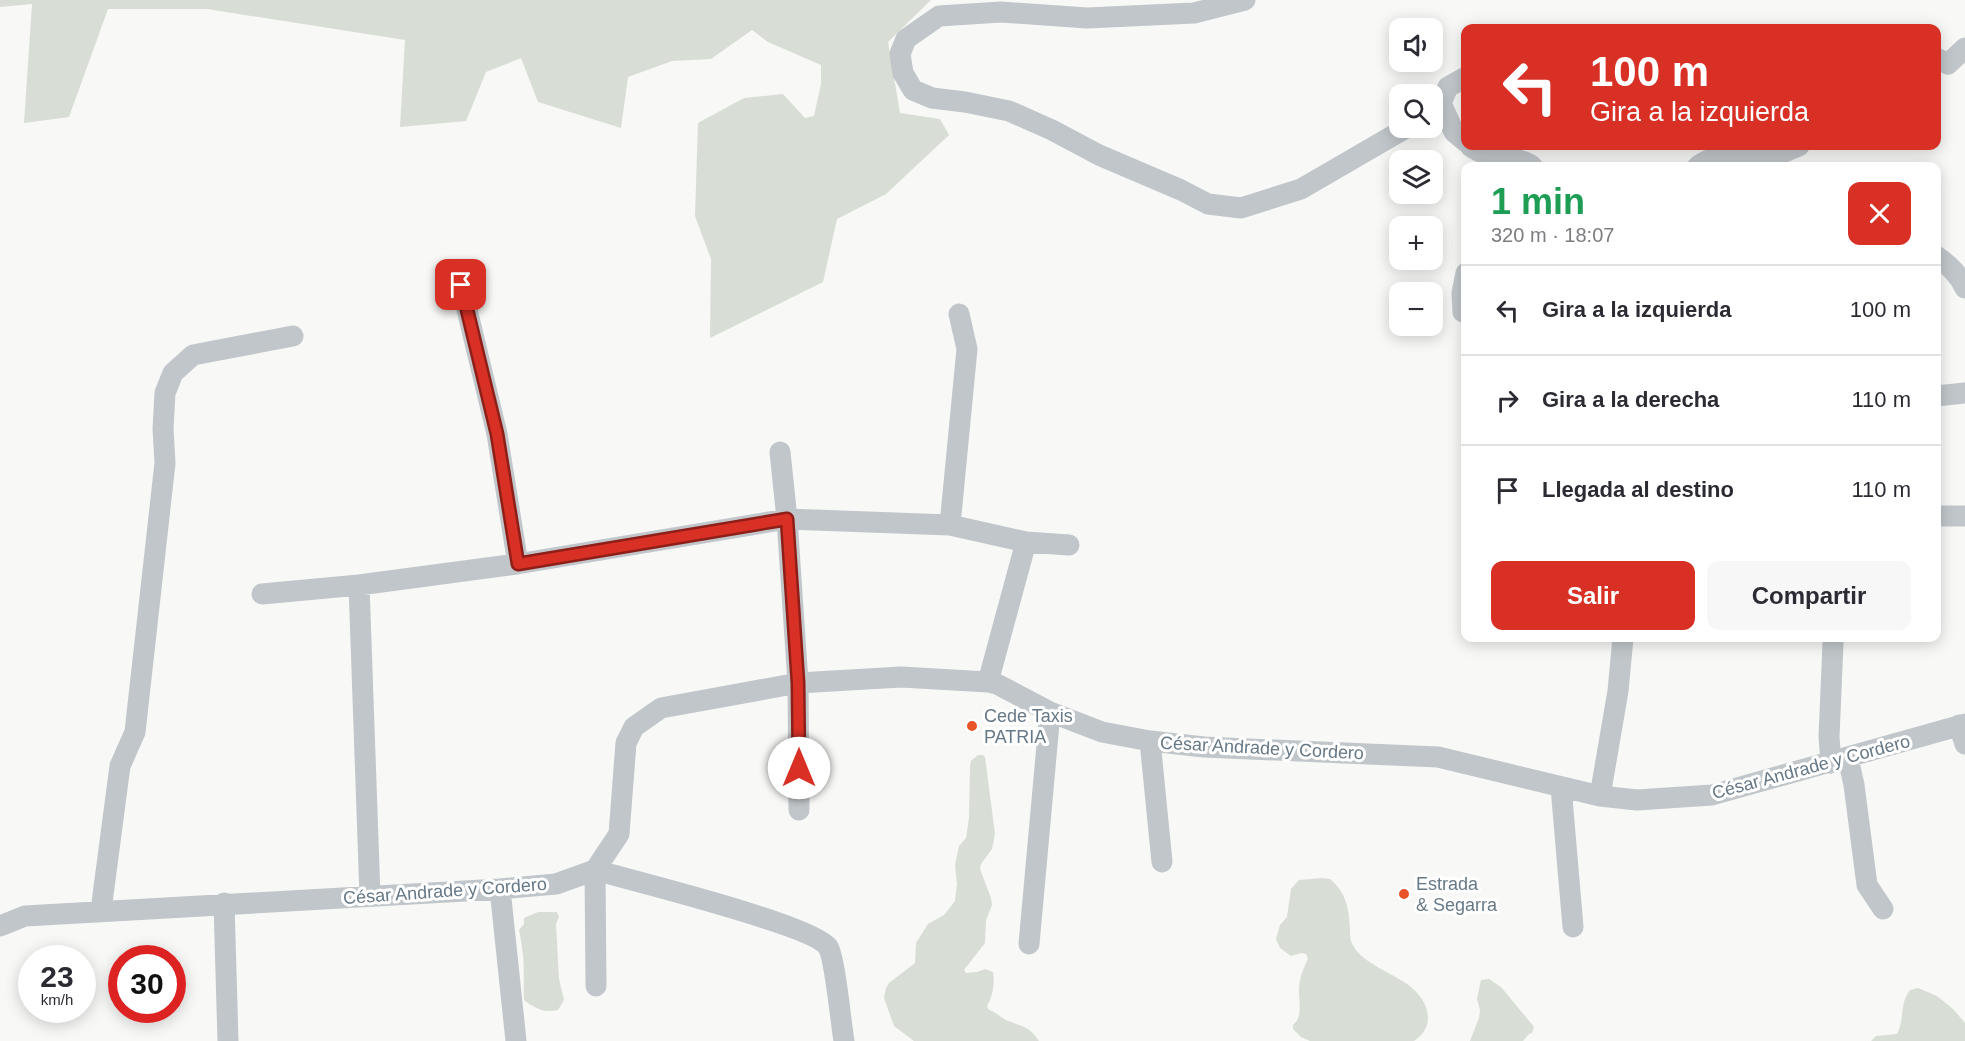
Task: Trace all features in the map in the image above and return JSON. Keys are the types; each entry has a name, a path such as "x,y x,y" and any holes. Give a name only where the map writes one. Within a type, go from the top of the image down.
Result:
{"street":[{"path":"1245,0 1194,13 1087,18 1001,12 939,16 906,39 900,54 903,73 913,90 922,94 932,98 1010,111 1052,129 1099,155 1208,204 1241,208 1301,189 1389,138"},
{"path":"1941,66 1965,48"},
{"path":"1443,96 1448,87 1461,79"},
{"path":"1443,116 1461,138"},
{"path":"1475,150 1502,159 1521,162"},
{"path":"1705,162 1710,159 1729,157 1745,162 1761,160 1787,150"},
{"path":"1941,260 1960,278 1965,288"},
{"path":"461,285 497,434 518,564"},
{"path":"950,525 967,349 959,314"},
{"path":"101,910 120,766 135,732 165,463 163,429 165,393 173,373 193,355 293,336"},
{"path":"1941,395 1965,393"},
{"path":"780,452 798,683 799,810"},
{"path":"1941,516 1965,516"},
{"path":"262,594 359,585 518,564 787,519 950,525 1026,542 1069,545"},
{"path":"988,682 1026,542"},
{"path":"359,585 370,896"},
{"path":"1600,796 1618,692 1623,642"},
{"path":"1833,644 1829,737 1839,760 1854,784 1867,885 1883,909"},
{"name":"César Andrade y Cordero","path":"0,926 25,915 556,884 595,870 620,834 626,743 634,727 661,708 798,683 900,677 988,682 998,684 1050,712 1102,732 1150,741 1204,747 1438,757 1600,796 1637,800 1712,795 1839,760 1963,731"},
{"path":"1029,944 1050,712"},
{"path":"1150,741 1162,862"},
{"path":"1561,787 1573,927"},
{"path":"596,986 595,870 722,905 808,933 827,946 832,959 844,1041"},
{"path":"500,889 516,1041"},
{"path":"224,903 228,1041"}],"shaded area":[{"path":"0,0 931,0 888,42 900,113 940,119 949,135 886,194 837,219 823,282 710,338 711,259 695,216 698,123 744,98 783,94 805,118 814,116 821,84 821,65 768,42 752,30 711,59 672,61 628,77 621,128 538,102 521,58 486,72 466,121 400,127 405,40 207,9 108,9 69,117 24,123 32,4 0,7"},
{"path":"978,755 985,757 995,834 992,849 980,869 992,905 986,920 985,943 964,970 966,973 985,969 993,972 993,989 987,1006 989,1010 1028,1029 1039,1041 914,1041 894,1026 884,998 886,988 889,983 915,963 916,943 928,924 944,915 955,901 957,884 955,865 959,846 966,838 969,818 970,767 971,761"},
{"path":"1330,879 1340,889 1346,901 1351,941 1358,952 1371,963 1407,984 1425,1004 1428,1020 1426,1027 1414,1041 1310,1041 1301,1037 1293,1029 1299,1012 1300,980 1308,959 1306,954 1301,953 1291,956 1280,948 1276,939 1280,925 1287,917 1291,889 1299,880"},
{"path":"538,912 557,912 559,917 556,924 559,979 564,1000 558,1010 540,1010 524,1000 523,960 519,930 524,924 524,918"},
{"path":"1489,979 1501,987 1534,1027 1532,1033 1523,1041 1470,1041 1479,1018 1480,1010 1477,999 1481,980"},
{"path":"1918,988 1937,996 1953,1009 1965,1023 1965,1041 1871,1041 1876,1036 1897,1034 1907,995 1910,990"}],"place":[{"name":"Cede Taxis PATRIA","path":"972,726"},
{"name":"Estrada & Segarra","path":"1404,894"}],"route":[{"path":"461,285 497,434 518,564 787,519 798,683 799,768"}]}
